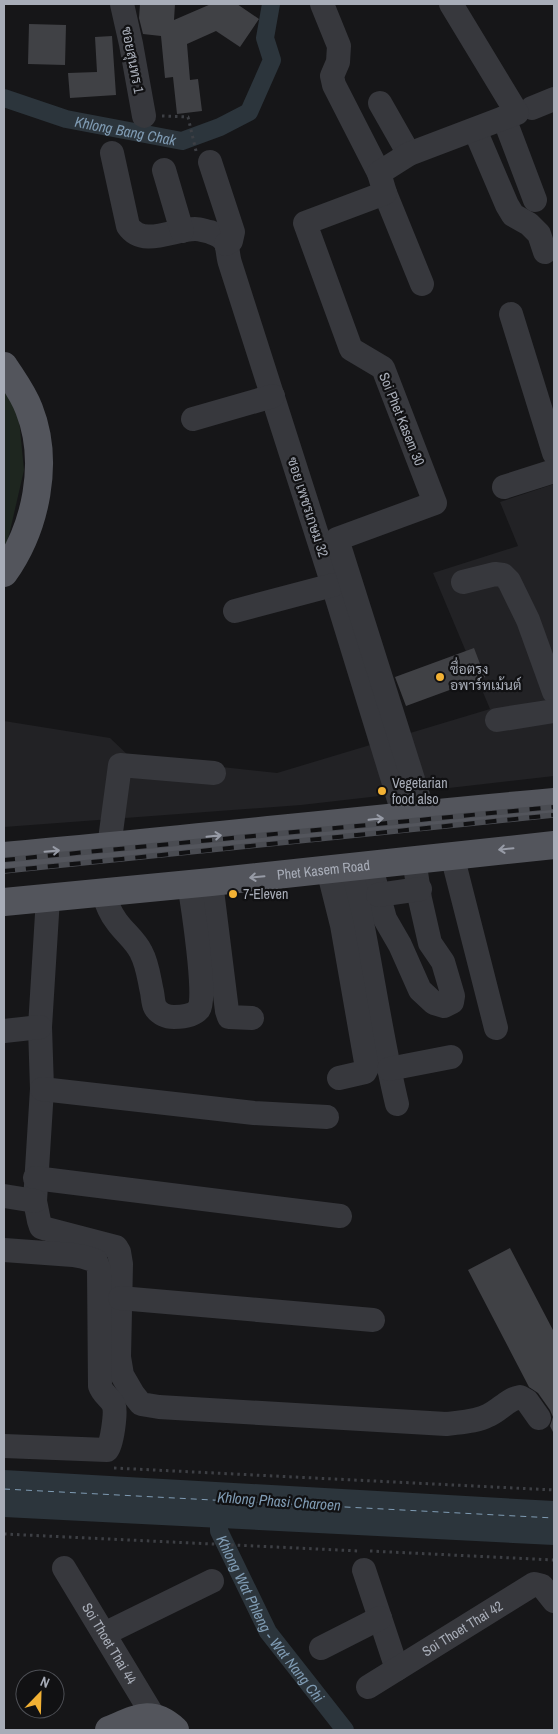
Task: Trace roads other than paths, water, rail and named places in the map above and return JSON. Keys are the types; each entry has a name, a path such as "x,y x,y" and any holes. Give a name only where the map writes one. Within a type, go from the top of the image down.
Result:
{"main road":[{"path":"4,366 18,386 29,410 37,442 39,468 36,498 22,544 4,573"},
{"path":"4,856 554,802"},
{"path":"414,815 433,857"},
{"name":"Phet Kasem Road","path":"4,902 554,845"},
{"path":"110,1730 139,1717 165,1723"}],"street":[{"name":"ซอยสุนทร 1","path":"122,4 144,116"},
{"path":"322,4 339,46 338,62 332,76 334,85 382,183 422,284"},
{"path":"451,4 518,113 535,200"},
{"name":"Soi Phet Kasem 30","path":"414,815 337,539 435,502 383,368 350,349 305,223 382,183 409,154 554,99"},
{"path":"380,103 409,154"},
{"path":"363,141 392,125"},
{"path":"475,130 513,215 528,224 539,234 544,252"},
{"path":"112,153 128,226 133,233 139,236 158,237 196,229 214,233 222,238 226,244 231,241 233,232 210,162"},
{"path":"164,170 182,231"},
{"name":"ซอย เพชรเกษม 32","path":"226,244 230,263 333,585 414,815"},
{"path":"511,314 554,453"},
{"path":"4,360 18,398 32,476 4,566"},
{"path":"193,419 272,396"},
{"path":"504,487 554,472"},
{"path":"463,582 495,574 503,575 510,582 528,620 554,692"},
{"path":"235,611 333,585"},
{"path":"496,720 554,711"},
{"path":"109,847 120,761 214,773"},
{"path":"349,866 378,895 386,919 420,990 434,1003 444,1006 452,1002 453,996 443,962 430,943 420,890 433,857"},
{"path":"433,857 496,1028"},
{"path":"349,866 359,907 389,1069 398,1104"},
{"path":"339,1078 365,1072 367,1068 342,925 349,866"},
{"path":"102,892 108,909 141,951 147,965 155,1006 160,1013 169,1017 184,1017 195,1012 201,1005 194,915 200,883"},
{"path":"200,883 229,1017 252,1018"},
{"path":"378,895 420,890"},
{"path":"48,898 40,1027 42,1089 35,1189 38,1221 42,1226 116,1247 120,1264 119,1357 122,1375 141,1404 160,1407 446,1424 470,1421 488,1416 514,1398 520,1397 527,1401 539,1418"},
{"path":"402,950 430,943"},
{"path":"4,1031 40,1027"},
{"path":"389,1069 451,1057"},
{"path":"42,1089 254,1113 326,1117"},
{"path":"4,1196 35,1189 340,1216"},
{"path":"4,1250 84,1256 96,1261 99,1270 100,1386 115,1409 111,1445 104,1451 4,1446"},
{"path":"120,1298 373,1320"},
{"name":"Soi Thoet Thai 44","path":"64,1568 104,1634 165,1723"},
{"path":"364,1570 397,1669"},
{"path":"104,1634 212,1580"},
{"name":"Soi Thoet Thai 42","path":"368,1687 534,1584 542,1586 554,1601"},
{"path":"321,1648 380,1618"}],"water":[{"name":"Khlong Phasi Charoen","path":"4,1470 554,1501 554,1545 4,1517"}],"waterway":[{"name":"Khlong Bang Chak","path":"4,98 66,119 182,141 220,127 249,112 272,60 265,38 271,4"},
{"name":"Khlong Wat Phleng - Wat Nang Chi","path":"219,1504 219,1531 268,1632 345,1730"}],"railway":[{"path":"4,860 554,807"},
{"path":"4,871 554,815"}],"place":[{"name":"ซื่อตรง อพาร์ทเม้นต์","path":"440,677"},
{"name":"Vegetarian food also","path":"382,791"},
{"name":"7-Eleven","path":"233,894"}]}
